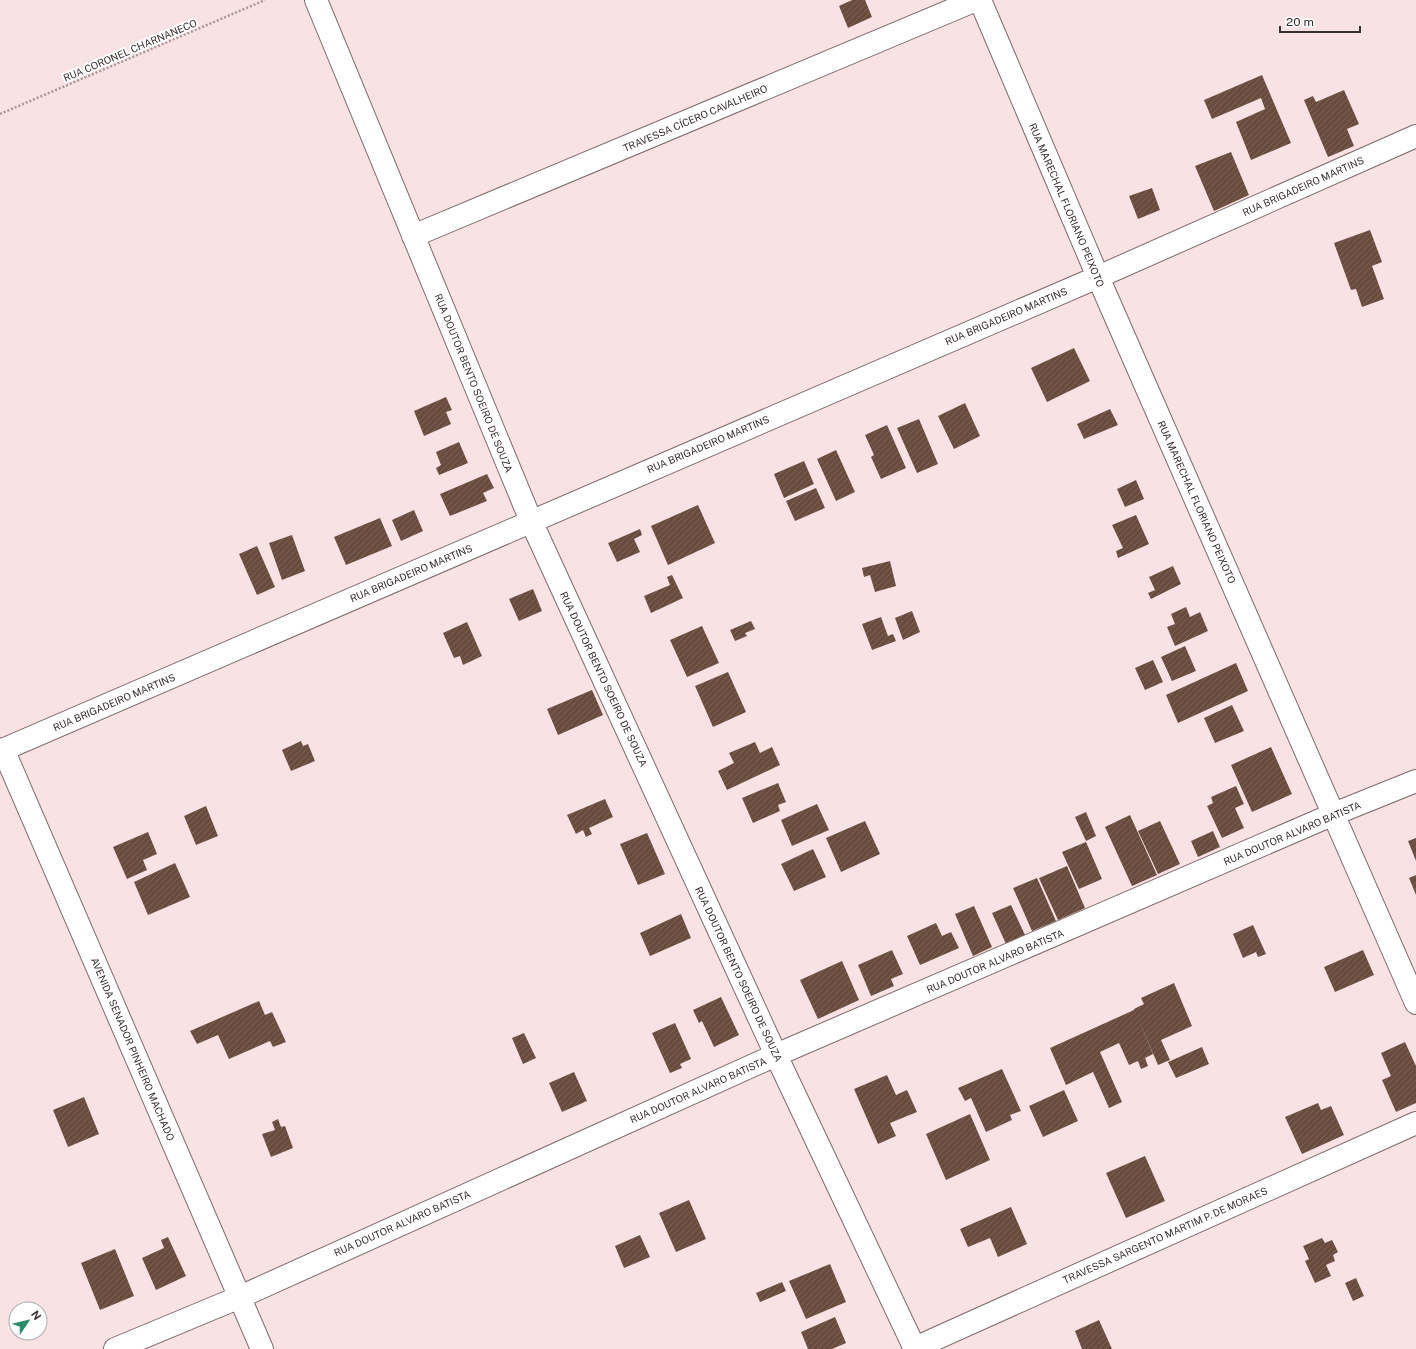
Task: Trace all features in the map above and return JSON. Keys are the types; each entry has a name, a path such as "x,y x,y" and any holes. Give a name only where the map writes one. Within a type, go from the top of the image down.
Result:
{"street":[{"name":"RUA DOUTOR BENTO SOEIRO DE SOUZA","path":"316,0 531,521 776,1055 915,1349"},
{"name":"TRAVESSA CÍCERO CAVALHEIRO","path":"413,236 976,0"},
{"name":"RUA MARECHAL FLORIANO PEIXOTO","path":"980,0 1098,277 1416,1004"},
{"name":"RUA BRIGADEIRO MARTINS","path":"2,750 1098,277 1416,136"},
{"name":"AVENIDA SENADOR PINHEIRO MACHADO","path":"2,750 262,1349"},
{"name":"RUA DOUTOR ALVARO BATISTA","path":"115,1349 240,1296 776,1055 1334,814 1416,781"},
{"name":"TRAVESSA SARGENTO MARTIM P. DE MORAES","path":"915,1349 1416,1122"}],"path":[{"name":"RUA CORONEL CHARNANECO","path":"0,114 265,0"}],"building":[{"path":"852,0 865,0 872,17 848,28 839,6"},
{"path":"1262,75 1291,143 1251,160 1236,122 1265,109 1261,98 1212,119 1204,100"},
{"path":"1344,90 1359,124 1347,129 1354,146 1328,157 1304,100 1313,96 1316,102"},
{"path":"1231,152 1249,195 1214,211 1195,166"},
{"path":"1152,188 1160,210 1138,219 1129,196"},
{"path":"1370,230 1382,262 1372,266 1384,299 1362,307 1356,289 1351,290 1334,243"},
{"path":"1074,348 1090,381 1047,402 1031,368"},
{"path":"446,397 452,410 446,412 451,424 424,436 414,411"},
{"path":"965,403 980,436 954,449 938,416"},
{"path":"1110,409 1118,425 1084,439 1077,424"},
{"path":"919,419 938,464 917,473 897,428"},
{"path":"887,425 906,468 881,479 871,457 874,455 865,435"},
{"path":"459,442 468,463 439,475 436,468 441,465 436,452"},
{"path":"836,450 855,492 836,501 817,459"},
{"path":"804,461 814,484 784,498 774,474"},
{"path":"487,474 494,488 483,493 487,501 450,516 440,494"},
{"path":"1136,480 1144,499 1125,507 1117,489"},
{"path":"816,488 825,508 795,521 786,501"},
{"path":"698,505 715,543 668,565 651,526"},
{"path":"414,510 423,531 401,541 392,520"},
{"path":"1136,515 1149,544 1118,558 1116,551 1123,548 1112,525"},
{"path":"380,518 392,546 346,565 334,537"},
{"path":"640,529 642,535 634,539 640,552 617,562 608,543"},
{"path":"292,535 305,571 282,580 269,543"},
{"path":"257,546 275,587 257,595 239,554"},
{"path":"890,561 896,586 875,592 870,575 864,577 862,568"},
{"path":"1173,566 1181,584 1151,599 1148,593 1155,590 1149,577"},
{"path":"672,575 683,598 651,613 644,596 670,585 667,577"},
{"path":"533,589 542,611 519,621 509,599"},
{"path":"1186,607 1190,617 1200,612 1208,631 1175,646 1167,627 1175,624 1171,614"},
{"path":"912,611 920,632 903,640 895,618"},
{"path":"881,617 888,636 893,634 896,641 872,650 862,624"},
{"path":"751,621 755,629 745,633 747,636 735,641 730,630"},
{"path":"467,622 482,656 463,665 460,656 454,658 443,633"},
{"path":"702,626 719,663 687,677 670,640"},
{"path":"1185,646 1196,671 1172,681 1161,657"},
{"path":"1153,660 1163,682 1145,690 1135,668"},
{"path":"1236,663 1248,691 1178,723 1166,695"},
{"path":"728,672 746,712 713,727 695,686"},
{"path":"592,690 603,715 558,735 547,709"},
{"path":"1232,705 1244,731 1215,743 1204,718"},
{"path":"301,741 303,746 308,744 315,761 291,771 282,750"},
{"path":"755,742 760,753 772,747 780,765 727,790 718,771 734,763 729,753"},
{"path":"1271,747 1292,794 1252,812 1231,765"},
{"path":"778,783 786,802 778,805 780,811 753,823 742,798"},
{"path":"1236,786 1244,804 1235,808 1244,828 1222,838 1207,806 1213,803 1211,797"},
{"path":"605,799 613,817 589,828 592,834 586,837 583,830 576,834 567,815"},
{"path":"817,804 829,830 792,846 781,820"},
{"path":"206,806 218,836 196,845 184,816"},
{"path":"1086,812 1096,836 1086,841 1075,817"},
{"path":"1130,815 1157,875 1132,886 1105,827"},
{"path":"865,821 880,854 841,872 826,838"},
{"path":"1160,821 1180,864 1158,874 1138,831"},
{"path":"1213,831 1220,847 1198,857 1191,841"},
{"path":"148,832 157,854 143,860 147,870 127,879 113,847"},
{"path":"647,833 665,874 638,885 620,844"},
{"path":"1416,838 1416,861 1408,841"},
{"path":"1086,842 1102,879 1079,889 1062,852"},
{"path":"813,849 826,877 794,891 781,864"},
{"path":"175,863 190,897 148,915 134,882"},
{"path":"1067,866 1085,908 1058,920 1039,878"},
{"path":"1416,875 1416,895 1409,878"},
{"path":"1037,878 1056,921 1032,931 1013,888"},
{"path":"1011,905 1025,935 1006,944 992,913"},
{"path":"974,906 992,947 973,956 955,914"},
{"path":"681,914 691,938 650,956 640,933"},
{"path":"936,923 942,936 951,932 959,948 920,965 907,936"},
{"path":"1253,925 1266,954 1258,957 1256,952 1243,958 1233,934"},
{"path":"892,950 903,974 891,979 894,986 871,996 858,965"},
{"path":"1363,950 1374,975 1335,992 1324,967"},
{"path":"842,961 859,1000 818,1019 800,980"},
{"path":"1174,983 1192,1026 1161,1040 1170,1060 1158,1065 1136,1014 1153,1054 1145,1058 1148,1066 1141,1069 1138,1061 1129,1065 1119,1043 1100,1052 1122,1102 1109,1108 1093,1072 1066,1085 1050,1048 1134,1010 1144,1004 1141,998"},
{"path":"721,997 739,1035 714,1047 702,1021 699,1023 693,1010"},
{"path":"259,1001 265,1015 272,1012 286,1042 273,1047 270,1041 229,1059 218,1035 197,1044 190,1031"},
{"path":"675,1023 691,1059 680,1064 682,1068 670,1073 652,1033"},
{"path":"524,1033 536,1058 523,1064 512,1038"},
{"path":"1405,1042 1416,1066 1416,1103 1396,1112 1382,1080 1391,1076 1381,1053"},
{"path":"1202,1047 1209,1064 1176,1078 1168,1062"},
{"path":"1002,1069 1021,1111 1010,1115 1012,1120 986,1132 971,1098 965,1101 958,1088"},
{"path":"574,1072 587,1101 562,1112 549,1083"},
{"path":"887,1075 896,1095 907,1090 917,1112 890,1123 896,1136 878,1144 854,1089"},
{"path":"1064,1090 1078,1121 1043,1137 1029,1106"},
{"path":"84,1097 99,1134 68,1147 53,1110"},
{"path":"1318,1103 1321,1110 1331,1106 1344,1135 1302,1154 1285,1117"},
{"path":"970,1114 990,1160 946,1180 926,1134"},
{"path":"278,1119 281,1127 285,1126 293,1148 271,1157 262,1134 275,1130 272,1122"},
{"path":"1145,1156 1165,1201 1126,1218 1106,1173"},
{"path":"689,1200 706,1239 676,1252 659,1213"},
{"path":"1011,1207 1027,1244 998,1257 990,1238 968,1247 960,1229"},
{"path":"640,1235 650,1257 624,1268 615,1246"},
{"path":"168,1237 186,1276 156,1290 142,1258 164,1248 161,1240"},
{"path":"1322,1238 1325,1243 1332,1240 1338,1252 1333,1255 1335,1261 1326,1265 1331,1276 1315,1283 1305,1261 1309,1259 1303,1246"},
{"path":"115,1249 134,1296 100,1310 81,1263"},
{"path":"830,1264 846,1302 806,1319 789,1281"},
{"path":"1356,1278 1364,1296 1353,1301 1345,1283"},
{"path":"782,1282 786,1291 760,1302 756,1293"},
{"path":"835,1317 846,1343 832,1349 808,1349 801,1332"},
{"path":"1099,1320 1112,1349 1082,1349 1075,1331"}]}
